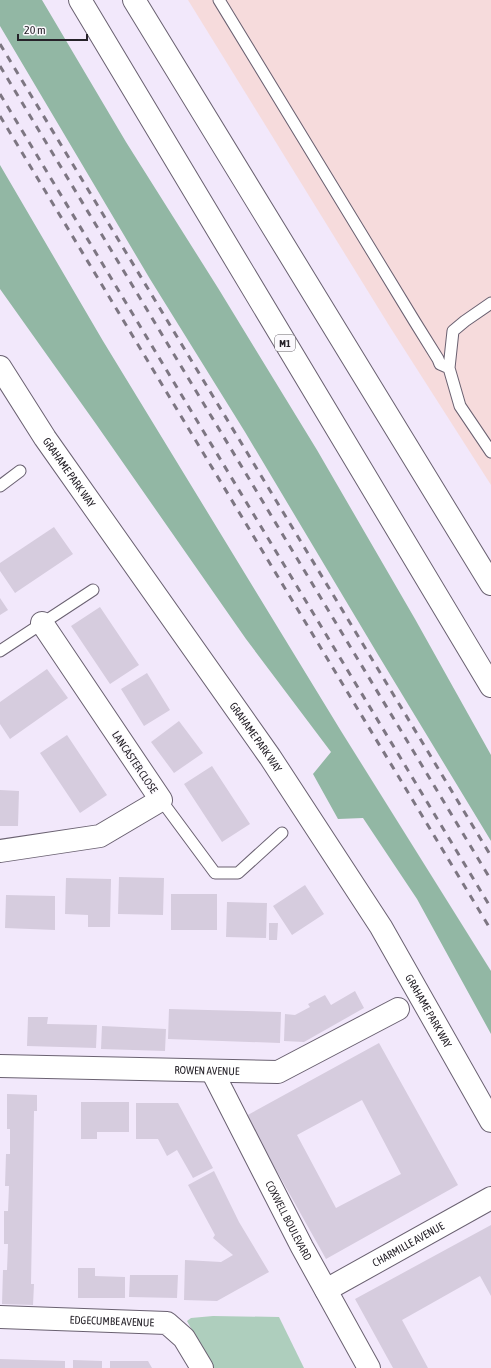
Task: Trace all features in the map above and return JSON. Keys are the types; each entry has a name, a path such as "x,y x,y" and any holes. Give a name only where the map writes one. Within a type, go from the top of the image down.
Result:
{"main road":[{"name":"M1","path":"80,0 491,686"},
{"path":"134,0 491,584"},
{"name":"GRAHAME PARK WAY","path":"0,367 45,438 270,757 381,926 491,1121"},
{"name":"LANCASTER CLOSE","path":"0,851 100,836 161,800 42,623"},
{"name":"ROWEN AVENUE","path":"0,1066 278,1072 398,1009"},
{"name":"COXWELL BOULEVARD","path":"212,1071 302,1247 369,1368"},
{"name":"CHARMILLE AVENUE","path":"326,1290 491,1198"},
{"name":"EDGECUMBE AVENUE","path":"0,1318 167,1324 184,1338 202,1368"}],"lane":[{"path":"219,0 440,364 449,368"},
{"path":"491,303 453,331 449,368 460,406 491,452"},
{"path":"0,486 20,471"},
{"path":"0,651 93,590"},
{"path":"161,800 215,873 238,873 282,833"}],"shaded area":[{"path":"188,0 491,0 491,485 390,327"}],"green space":[{"path":"0,0 42,0 126,142 218,288 317,450 415,619 491,755 491,841 245,432 150,279 0,26"},
{"path":"0,165 103,341 341,731 491,971 491,1034 417,899 363,818 338,819 313,774 331,752 246,639 0,289"},
{"path":"213,1316 279,1317 304,1368 213,1368 187,1321 191,1318"}],"building":[{"path":"54,527 73,554 15,593 0,571 0,563"},
{"path":"0,598 8,610 0,615"},
{"path":"100,607 139,665 110,684 71,626"},
{"path":"47,669 68,698 10,739 0,724 0,702"},
{"path":"147,673 170,710 144,726 121,689"},
{"path":"179,721 203,753 174,773 151,742"},
{"path":"67,735 107,795 80,813 40,753"},
{"path":"212,766 250,824 222,842 184,784"},
{"path":"0,790 19,791 18,826 0,826"},
{"path":"119,877 164,878 163,915 118,914"},
{"path":"66,878 111,879 110,927 88,927 88,915 65,914"},
{"path":"305,885 324,914 292,935 273,906"},
{"path":"171,894 217,894 217,930 171,930"},
{"path":"6,895 55,896 55,930 5,928"},
{"path":"227,902 267,903 266,938 226,937"},
{"path":"269,923 278,923 277,940 269,940"},
{"path":"355,991 364,1008 304,1042 284,1041 285,1014 295,1015 310,1007 308,1004 325,995 331,1005"},
{"path":"169,1009 281,1012 280,1043 168,1039"},
{"path":"28,1017 48,1017 47,1024 97,1025 96,1048 27,1046"},
{"path":"102,1026 166,1029 165,1051 101,1049"},
{"path":"379,1043 458,1185 326,1259 246,1116","holes":["362,1100 401,1174 336,1208 297,1135"]},
{"path":"7,1094 37,1095 37,1111 34,1111 31,1284 34,1284 33,1305 2,1304 3,1270 7,1270 8,1244 4,1244 4,1211 8,1211 9,1186 5,1186 6,1154 10,1154 10,1129 7,1129"},
{"path":"81,1102 129,1102 129,1132 97,1132 97,1139 81,1139"},
{"path":"136,1103 178,1103 213,1168 193,1178 177,1150 167,1156 158,1139 136,1139"},
{"path":"214,1171 239,1222 269,1272 217,1301 184,1300 185,1260 221,1262 233,1255 213,1238 215,1235 188,1185"},
{"path":"491,1225 491,1296 480,1276 402,1320 428,1368 393,1368 355,1299"},
{"path":"78,1268 95,1268 95,1276 125,1277 125,1298 78,1298"},
{"path":"130,1275 178,1275 177,1298 129,1297"},
{"path":"0,1359 65,1361 65,1368 0,1368"},
{"path":"73,1360 102,1361 102,1368 73,1368"},
{"path":"110,1361 148,1361 152,1368 110,1368"}],"railway":[{"path":"0,44 491,856"},
{"path":"0,66 491,880"},
{"path":"0,94 491,908"},
{"path":"0,116 491,930"}]}
